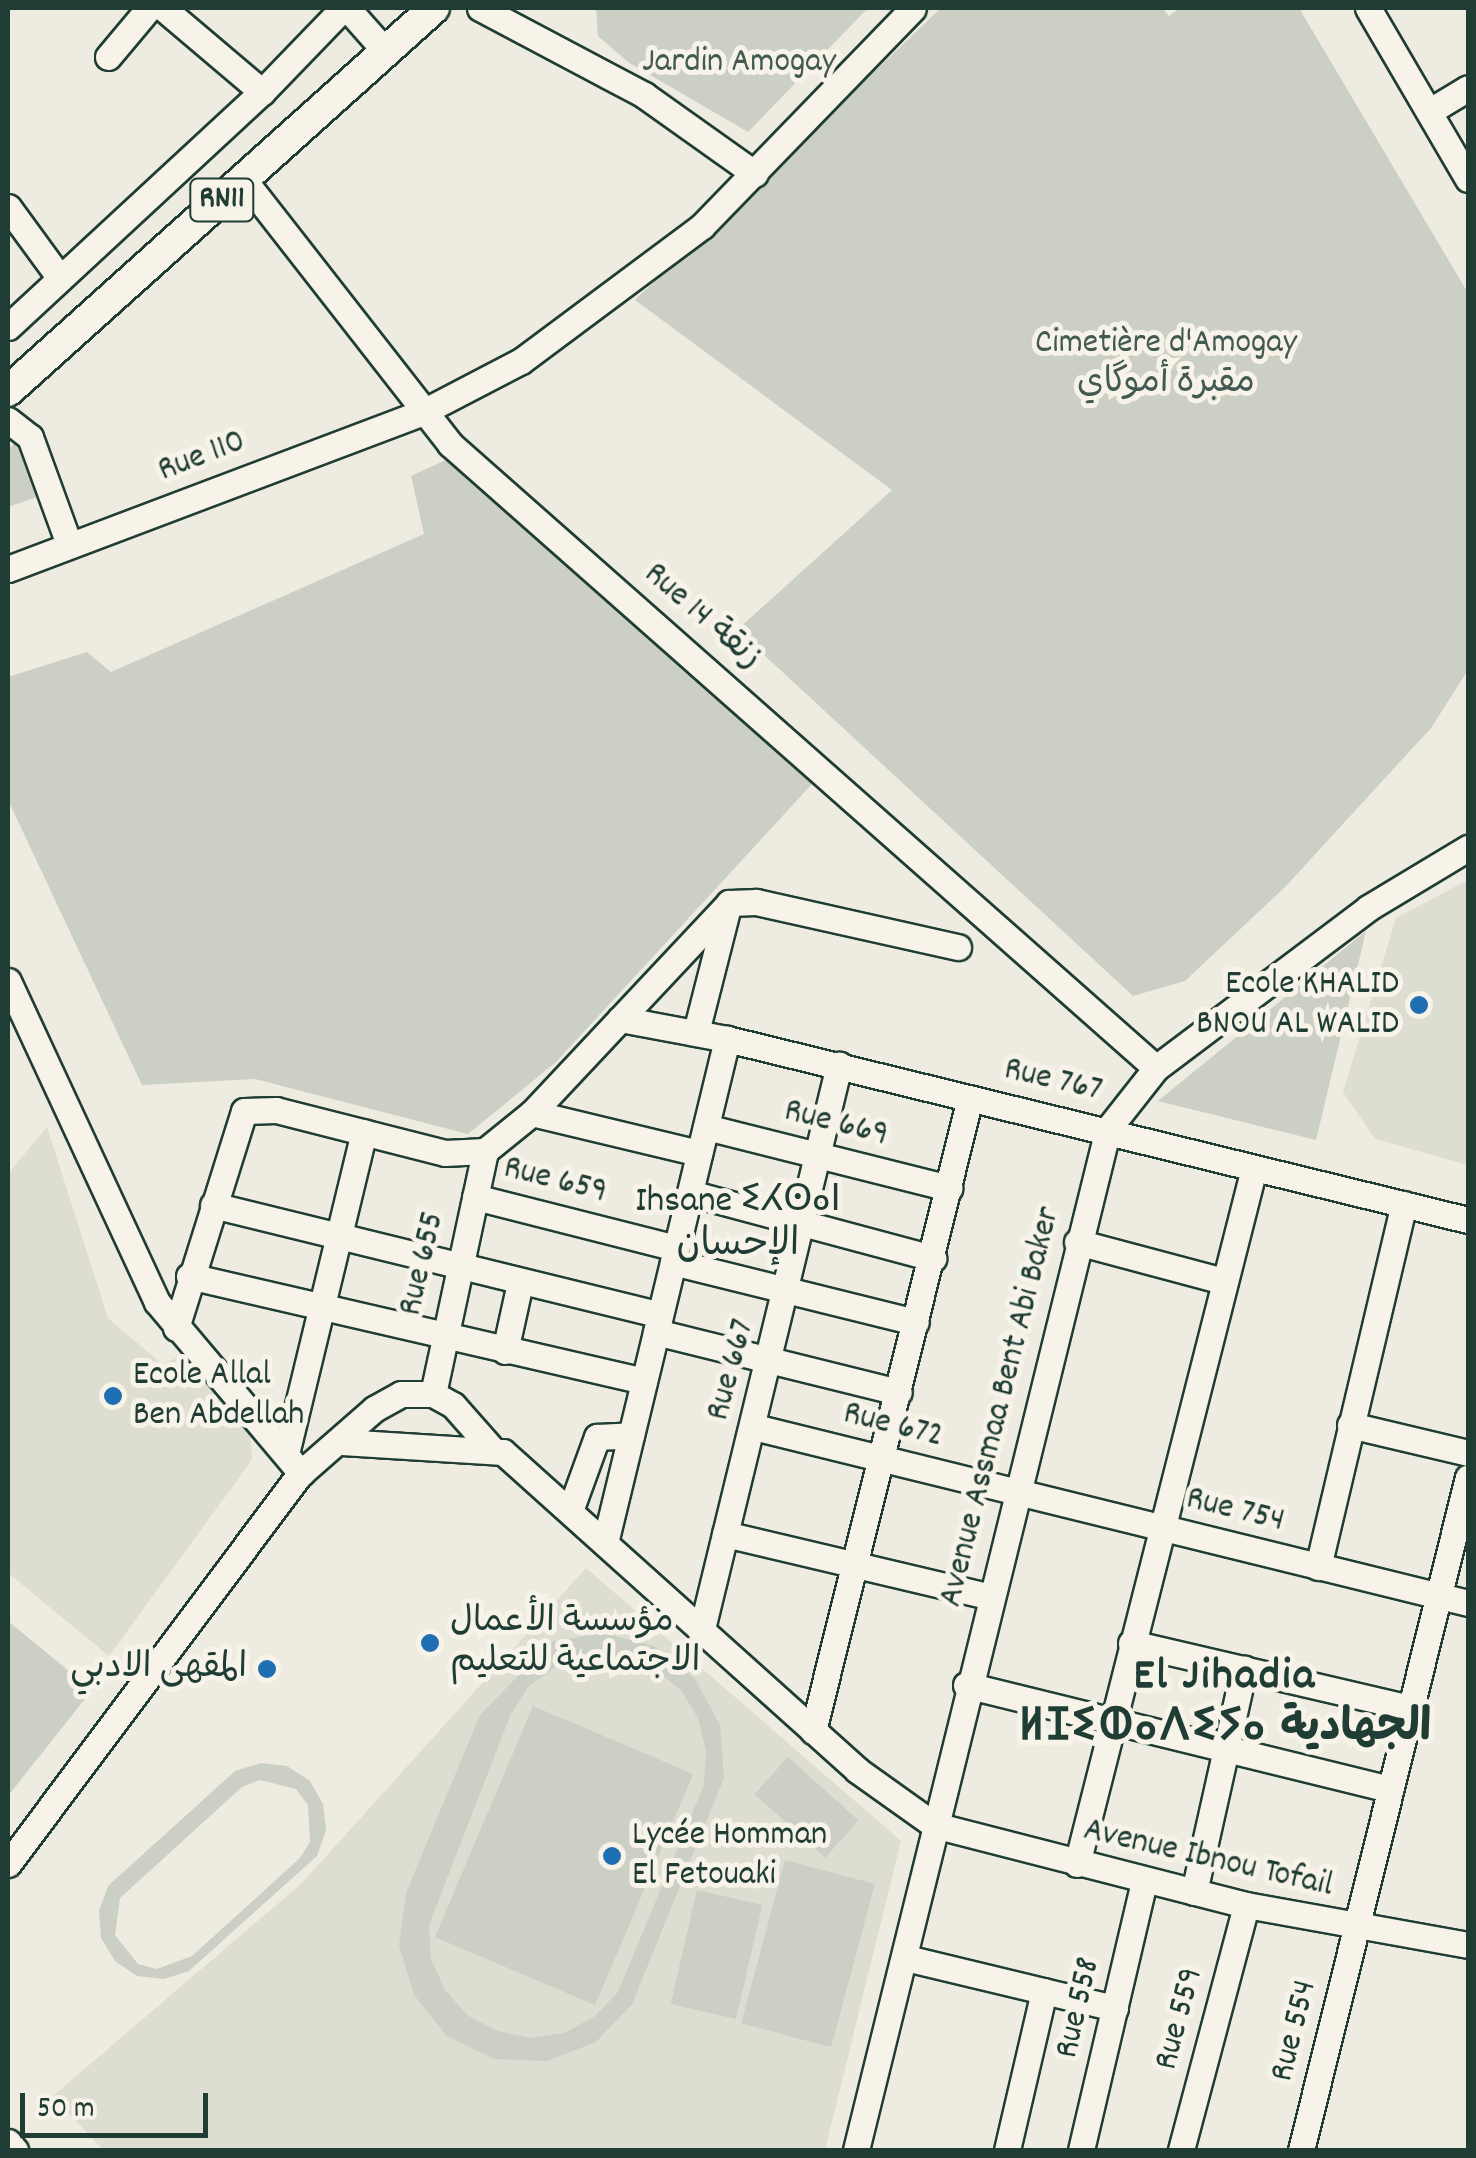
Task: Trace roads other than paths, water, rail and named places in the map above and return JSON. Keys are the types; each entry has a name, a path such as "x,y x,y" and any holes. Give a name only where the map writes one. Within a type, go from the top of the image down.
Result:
{"main road":[{"name":"RN11","path":"8,391 434,8"}],"street":[{"path":"108,57 149,8"},
{"path":"163,8 262,92"},
{"path":"8,328 262,92 345,8 387,53"},
{"path":"480,8 644,95 755,174"},
{"name":"Rue 110","path":"10,564 423,412 521,361 638,278 755,174 913,8"},
{"path":"1376,10 1468,180"},
{"path":"1430,112 1468,88"},
{"name":"Rue 14 زنقة","path":"244,180 450,444 1156,1068"},
{"path":"8,207 60,278"},
{"path":"8,420 30,437 69,544"},
{"name":"Avenue Assmaa Bent Abi Baker","path":"856,2150 906,1958 966,1686 1108,1130 1156,1068 1368,908 1468,848"},
{"path":"176,1328 188,1306 189,1276 244,1111 276,1110 445,1153 485,1151 532,1113 730,903 756,902 958,947"},
{"path":"696,1032 730,903"},
{"path":"8,981 16,1022 136,1264 176,1328 294,1463"},
{"name":"Rue 767","path":"620,1020 696,1032 840,1065 1468,1220"},
{"path":"604,1543 727,1039"},
{"name":"Rue 667","path":"700,1633 790,1290 840,1065"},
{"path":"813,1731 970,1098"},
{"path":"532,1113 699,1154"},
{"name":"Rue 669","path":"706,1128 949,1188"},
{"path":"8,1864 294,1463 324,1304 364,1132"},
{"name":"Rue 655","path":"433,1394 441,1334 485,1151"},
{"path":"1077,1864 1130,1643 1163,1529 1254,1168"},
{"path":"690,1193 933,1258"},
{"name":"Rue 659","path":"475,1197 790,1290 916,1322"},
{"path":"1318,1567 1404,1204"},
{"path":"213,1206 458,1264 770,1360 899,1392"},
{"path":"1078,1242 1224,1280"},
{"path":"189,1276 324,1304 505,1351 644,1381"},
{"path":"505,1351 520,1283"},
{"path":"294,1463 342,1442 387,1400 433,1394"},
{"name":"Avenue Ibnou Tofail","path":"433,1394 453,1406 492,1448 570,1511 700,1633 902,1808 934,1825 1246,1906 1356,1930 1468,1944"},
{"path":"1350,1425 1468,1453"},
{"name":"Rue 672","path":"754,1427 1016,1493"},
{"path":"570,1511 589,1446 605,1432 630,1436"},
{"path":"342,1442 492,1448"},
{"name":"Rue 554","path":"1301,2150 1468,1477"},
{"name":"Rue 754","path":"1016,1493 1468,1603"},
{"path":"726,1534 856,1560 992,1596"},
{"path":"1130,1643 1410,1708"},
{"path":"1194,1892 1244,1669"},
{"path":"966,1686 1227,1746 1390,1789"},
{"name":"Rue 558","path":"1081,2150 1144,1881"},
{"name":"Rue 559","path":"1181,2150 1246,1906"},
{"path":"906,1958 1115,2008"},
{"path":"1007,2150 1044,1991"},
{"path":"8,2142 15,2150"}],"place":[{"name":"Ecole KHALID BNOU AL WALID","path":"1419,1005"},
{"name":"Ecole Allal Ben Abdellah","path":"113,1396"},
{"name":"مؤسسة الأعمال الاجتماعية للتعليم","path":"430,1643"},
{"name":"المقهى الادبي","path":"267,1669"},
{"name":"Lycée Homman El Fetouaki","path":"612,1856"}],"district":[{"name":"Ihsane ⵉⵃⵙⴰⵏ الإحسان","path":"738,1225"},
{"name":"El Jihadia ⵍⵊⵉⵀⴰⴷⵉⵢⴰ الجهادية","path":"1225,1705"}],"park label":[{"name":"Jardin Amogay","path":"739,63"},
{"name":"Cimetière d'Amogay مقبرة أموگاي","path":"1166,364"}]}
